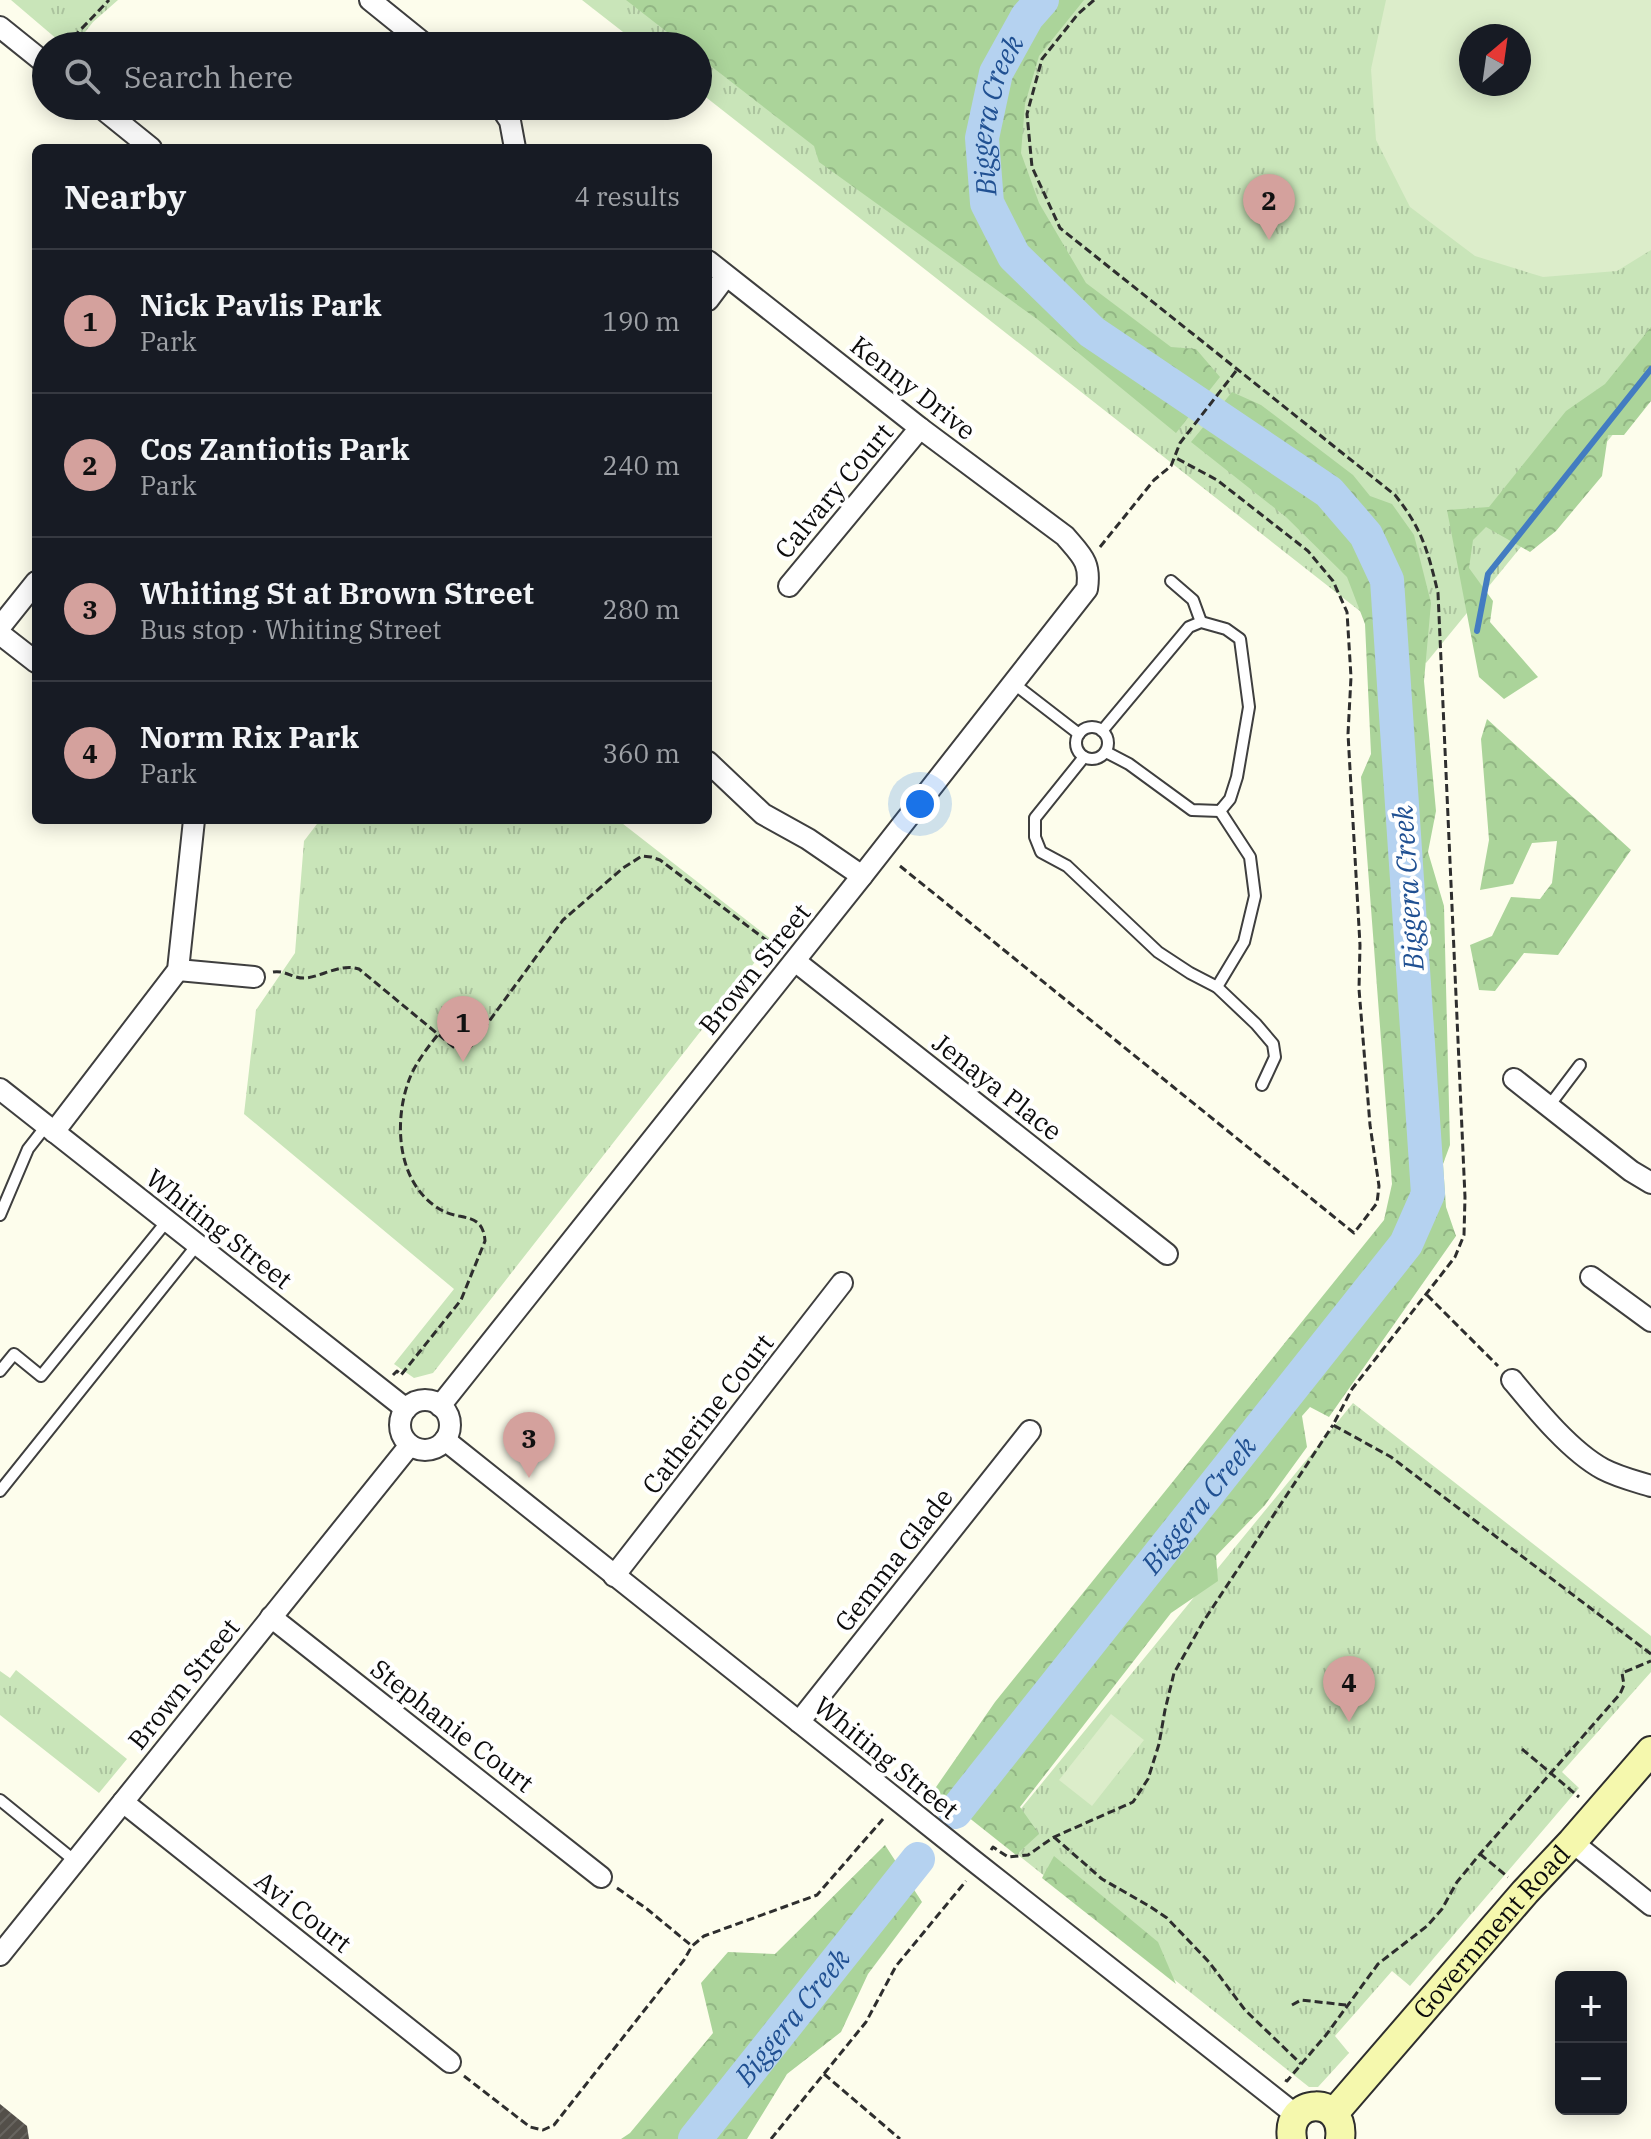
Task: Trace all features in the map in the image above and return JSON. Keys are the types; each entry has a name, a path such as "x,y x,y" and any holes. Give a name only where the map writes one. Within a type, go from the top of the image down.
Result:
{"main road":[{"name":"Government Road","path":"1337,2126 1525,1892 1651,1751"},
{"path":"1294,2127 1311,2106 1319,2106 1337,2126"}],"street":[{"path":"370,0 410,32"},
{"path":"2,33 32,54"},
{"path":"116,120 146,144"},
{"path":"509,120 514,144"},
{"name":"Kenny Drive","path":"712,264 920,428 1065,536 1084,558"},
{"path":"712,295 726,276"},
{"name":"Calvary Court","path":"789,586 920,428"},
{"name":"Brown Street","path":"440,1406 1087,589 1090,572 1084,558"},
{"path":"0,627 32,587"},
{"path":"0,634 32,659"},
{"path":"712,766 763,814 862,876"},
{"path":"50,1129 178,970 194,824"},
{"name":"Jenaya Place","path":"795,961 1167,1254"},
{"path":"178,970 254,977"},
{"path":"1514,1079 1631,1171 1651,1183"},
{"name":"Whiting Street","path":"0,1089 406,1409"},
{"path":"1591,1277 1651,1321"},
{"name":"Catherine Court","path":"614,1576 842,1283"},
{"path":"1512,1380 1535,1409 1584,1457 1611,1473 1651,1486"},
{"path":"426,1400 440,1406 450,1422 445,1440 432,1450 416,1449 410,1445 401,1435 400,1428 406,1409 411,1404 426,1400"},
{"name":"Gemma Glade","path":"799,1722 1030,1431"},
{"name":"Whiting Street","path":"445,1440 799,1722 1294,2127"},
{"name":"Brown Street","path":"0,1955 410,1445"},
{"name":"Stephanie Court","path":"271,1617 601,1877"},
{"name":"Avi Court","path":"123,1802 450,2062"},
{"path":"1572,1842 1651,1905"}],"lane":[{"path":"1171,581 1193,600 1201,622"},
{"path":"1102,731 1189,627 1201,622 1226,629 1240,639 1249,707 1237,777 1230,799 1220,811"},
{"path":"1013,683 1079,734"},
{"path":"1091,727 1102,731 1108,741 1106,752 1096,759 1084,757 1076,746 1079,734 1091,727"},
{"path":"1106,752 1129,764 1192,810 1220,811"},
{"path":"1084,757 1035,818 1035,837 1041,852 1067,866 1158,952 1217,987 1256,1024 1273,1044 1275,1057 1262,1085"},
{"path":"1217,987 1244,942 1255,896 1250,857 1220,811"},
{"path":"1549,1106 1580,1065"},
{"path":"0,1215 28,1149 50,1129"},
{"path":"0,1371 14,1354 41,1376 167,1221"},
{"path":"0,1491 197,1245"},
{"path":"0,1800 75,1861"}],"path":[{"path":"78,32 109,0"},
{"path":"989,1853 993,1847 1008,1857 1028,1855 1054,1837 1133,1802 1148,1779 1174,1673 1203,1622 1333,1425 1352,1389 1455,1257 1464,1235 1465,1197 1438,593 1429,553 1413,518 1395,495 1060,228 1032,167 1027,114 1042,59 1078,14 1094,0"},
{"path":"1084,558 1103,545 1154,480 1171,466 1180,443 1237,370"},
{"path":"900,866 1354,1233 1377,1203 1379,1186 1370,1125 1359,989 1360,945 1348,734 1351,677 1347,612 1333,581 1308,551 1217,480 1176,458"},
{"path":"254,977 282,971 296,978 306,978 352,967 359,969 456,1049 465,1052 563,920 623,868 642,856 660,860 795,961"},
{"path":"380,1390 397,1371 401,1375 461,1300 485,1241 485,1231 472,1219 444,1212 429,1202 406,1170 402,1155 401,1133 408,1084 418,1062 458,1009"},
{"path":"1425,1294 1512,1380"},
{"path":"1333,1425 1391,1457 1651,1654"},
{"path":"1284,2079 1287,2081 1301,2064 1378,1964 1435,1918 1457,1882 1480,1854 1620,1694 1624,1685 1622,1673 1651,1661"},
{"path":"1522,1749 1585,1801"},
{"path":"450,2062 530,2127 543,2130 554,2125 692,1946 704,1936 817,1895 883,1819"},
{"path":"1054,1837 1102,1879 1167,1918 1209,1962 1245,2010 1301,2064"},
{"path":"1480,1854 1509,1877"},
{"path":"601,1877 692,1946"},
{"path":"771,2139 866,2022 896,1966 969,1877"},
{"path":"1292,2005 1301,2000 1347,2005"},
{"path":"824,2074 900,2139"}],"green space":[{"path":"11,0 118,0 85,32 49,32"},
{"path":"582,0 1651,0 1651,388 1426,663 712,102 712,32 623,32"},
{"path":"626,0 1084,0 1039,56 1025,104 1021,153 1039,203 1086,283 1171,347 1196,349 1220,377 1176,433 1037,319 819,162 814,146 712,67 712,32 667,32"},
{"path":"1386,0 1651,0 1651,250 1617,271 1543,277 1475,256 1410,207 1376,140 1371,69"},
{"path":"1651,327 1651,401 1624,435 1608,435 1602,476 1556,531 1530,552 1486,527 1473,540 1469,568 1493,601 1490,622 1538,677 1504,699 1479,677 1447,510 1489,507 1566,411 1605,384"},
{"path":"1232,392 1261,405 1353,475 1370,496 1392,504 1414,535 1431,603 1424,681 1436,811 1428,852 1444,906 1450,1145 1443,1164 1446,1207 1456,1236 1329,1417 1310,1407 1302,1416 1307,1447 1265,1505 1216,1556 1218,1581 1171,1613 1020,1807 1039,1834 1016,1855 934,1790 995,1702 1384,1220 1392,1184 1361,777 1371,754 1365,624 1347,577 1286,517 1191,442"},
{"path":"1487,719 1631,850 1558,955 1524,953 1495,991 1479,990 1470,945 1492,936 1511,897 1540,899 1552,883 1557,841 1532,843 1513,884 1480,890 1489,840 1481,739"},
{"path":"317,824 623,824 772,940 433,1373 414,1378 394,1364 454,1289 244,1114 256,1010 295,953 304,841"},
{"path":"1353,1403 1651,1636 1651,1672 1562,1772 1579,1788 1410,1986 1392,1971 1335,2036 1349,2053 1318,2087 1309,2087 997,1838"},
{"path":"16,1670 127,1759 99,1793 0,1715 0,1671 10,1678"},
{"path":"1111,1714 1144,1740 1092,1806 1059,1780"},
{"path":"885,1845 922,1902 868,1974 841,2032 787,2074 747,2139 621,2139 630,2133 713,2033 701,1983 728,1952 775,1954"},
{"path":"1054,1856 1158,1942 1176,1984 1042,1878"}],"building":[{"path":"0,2104 27,2126 29,2139 0,2139"}],"waterway":[{"name":"Biggera Creek","path":"955,1812 1406,1244 1428,1194 1387,580 1366,535 1329,492 1092,332 1014,256 987,203 982,138 996,73 1027,17 1042,0"},
{"path":"1477,631 1488,574 1651,369"},
{"name":"Biggera Creek","path":"695,2139 918,1859"}],"place":[{"name":"Cos Zantiotis Park","path":"1269,240"},
{"name":"Nick Pavlis Park","path":"463,1062"},
{"name":"Whiting St at Brown Street","path":"529,1478"},
{"name":"Norm Rix Park","path":"1349,1722"}]}
